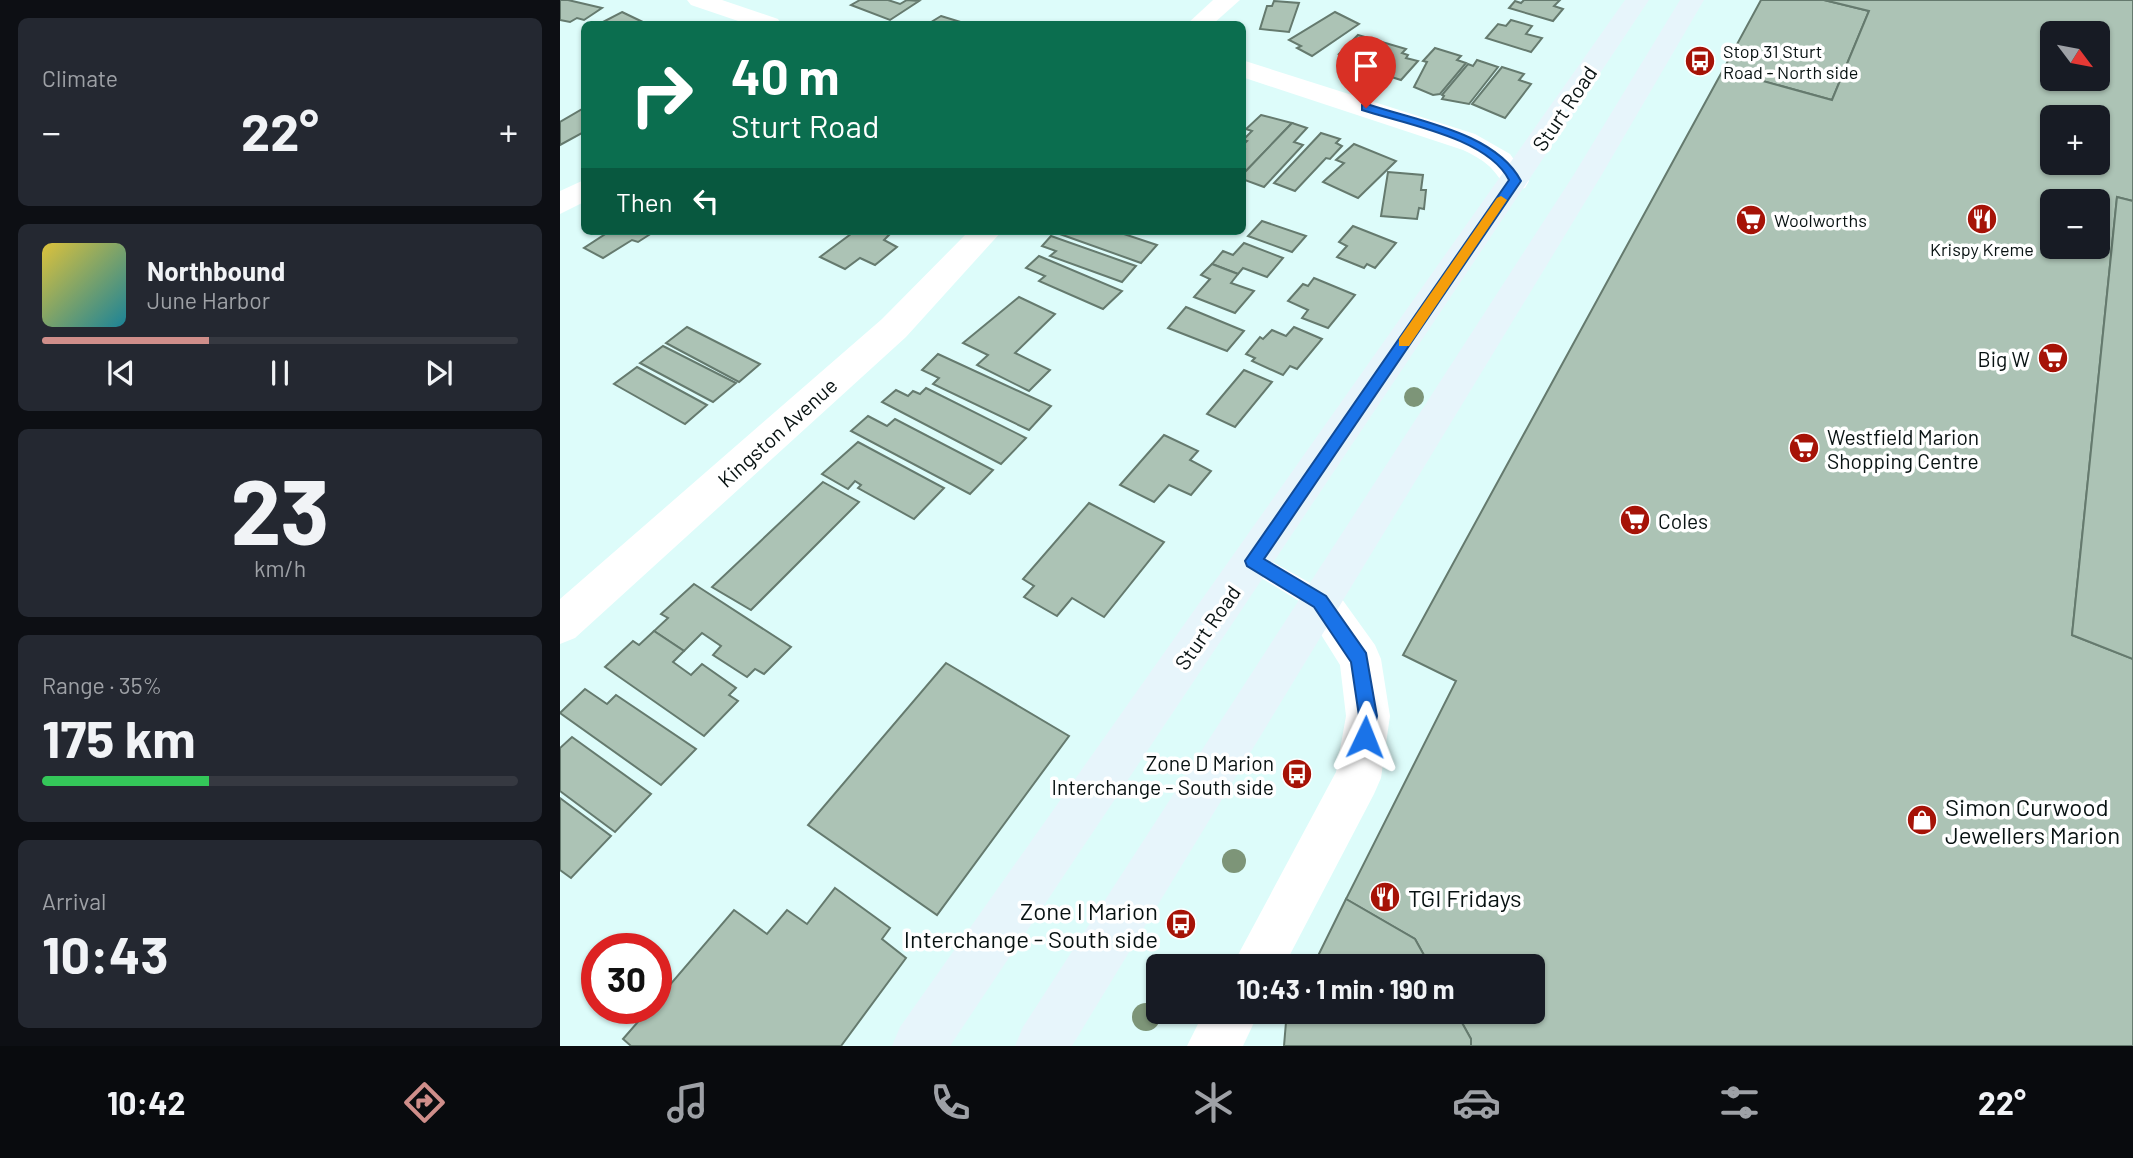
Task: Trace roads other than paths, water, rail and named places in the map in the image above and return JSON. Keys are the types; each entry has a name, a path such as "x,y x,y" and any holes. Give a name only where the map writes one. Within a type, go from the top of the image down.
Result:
{"main road":[{"name":"Sturt Road","path":"1042,1046 1320,601 1550,170 1637,0"},
{"name":"Sturt Road","path":"919,1046 1253,561 1550,170 1692,0"}],"street":[{"path":"699,0 760,21"},
{"path":"1203,21 1228,0"},
{"path":"1246,69 1465,140 1498,158 1550,170"},
{"path":"560,205 581,191"},
{"name":"Kingston Avenue","path":"560,625 894,328 983,235"},
{"path":"1263,954 1358,778 1368,716 1360,659 1320,601"},
{"path":"1214,1046 1226,1024"}],"lane":[{"path":"1253,561 1320,601"}],"place":[{"name":"Stop 31 Sturt Road - North side","path":"1700,61"},
{"name":"Krispy Kreme","path":"1982,219"},
{"name":"Woolworths","path":"1751,220"},
{"name":"Big W","path":"2053,358"},
{"name":"Westfield Marion Shopping Centre","path":"1804,448"},
{"name":"Coles","path":"1635,520"},
{"name":"Zone D Marion Interchange - South side","path":"1297,774"},
{"name":"Simon Curwood Jewellers Marion","path":"1922,820"},
{"name":"TGI Fridays","path":"1385,897"},
{"name":"Zone I Marion Interchange - South side","path":"1181,924"}]}
